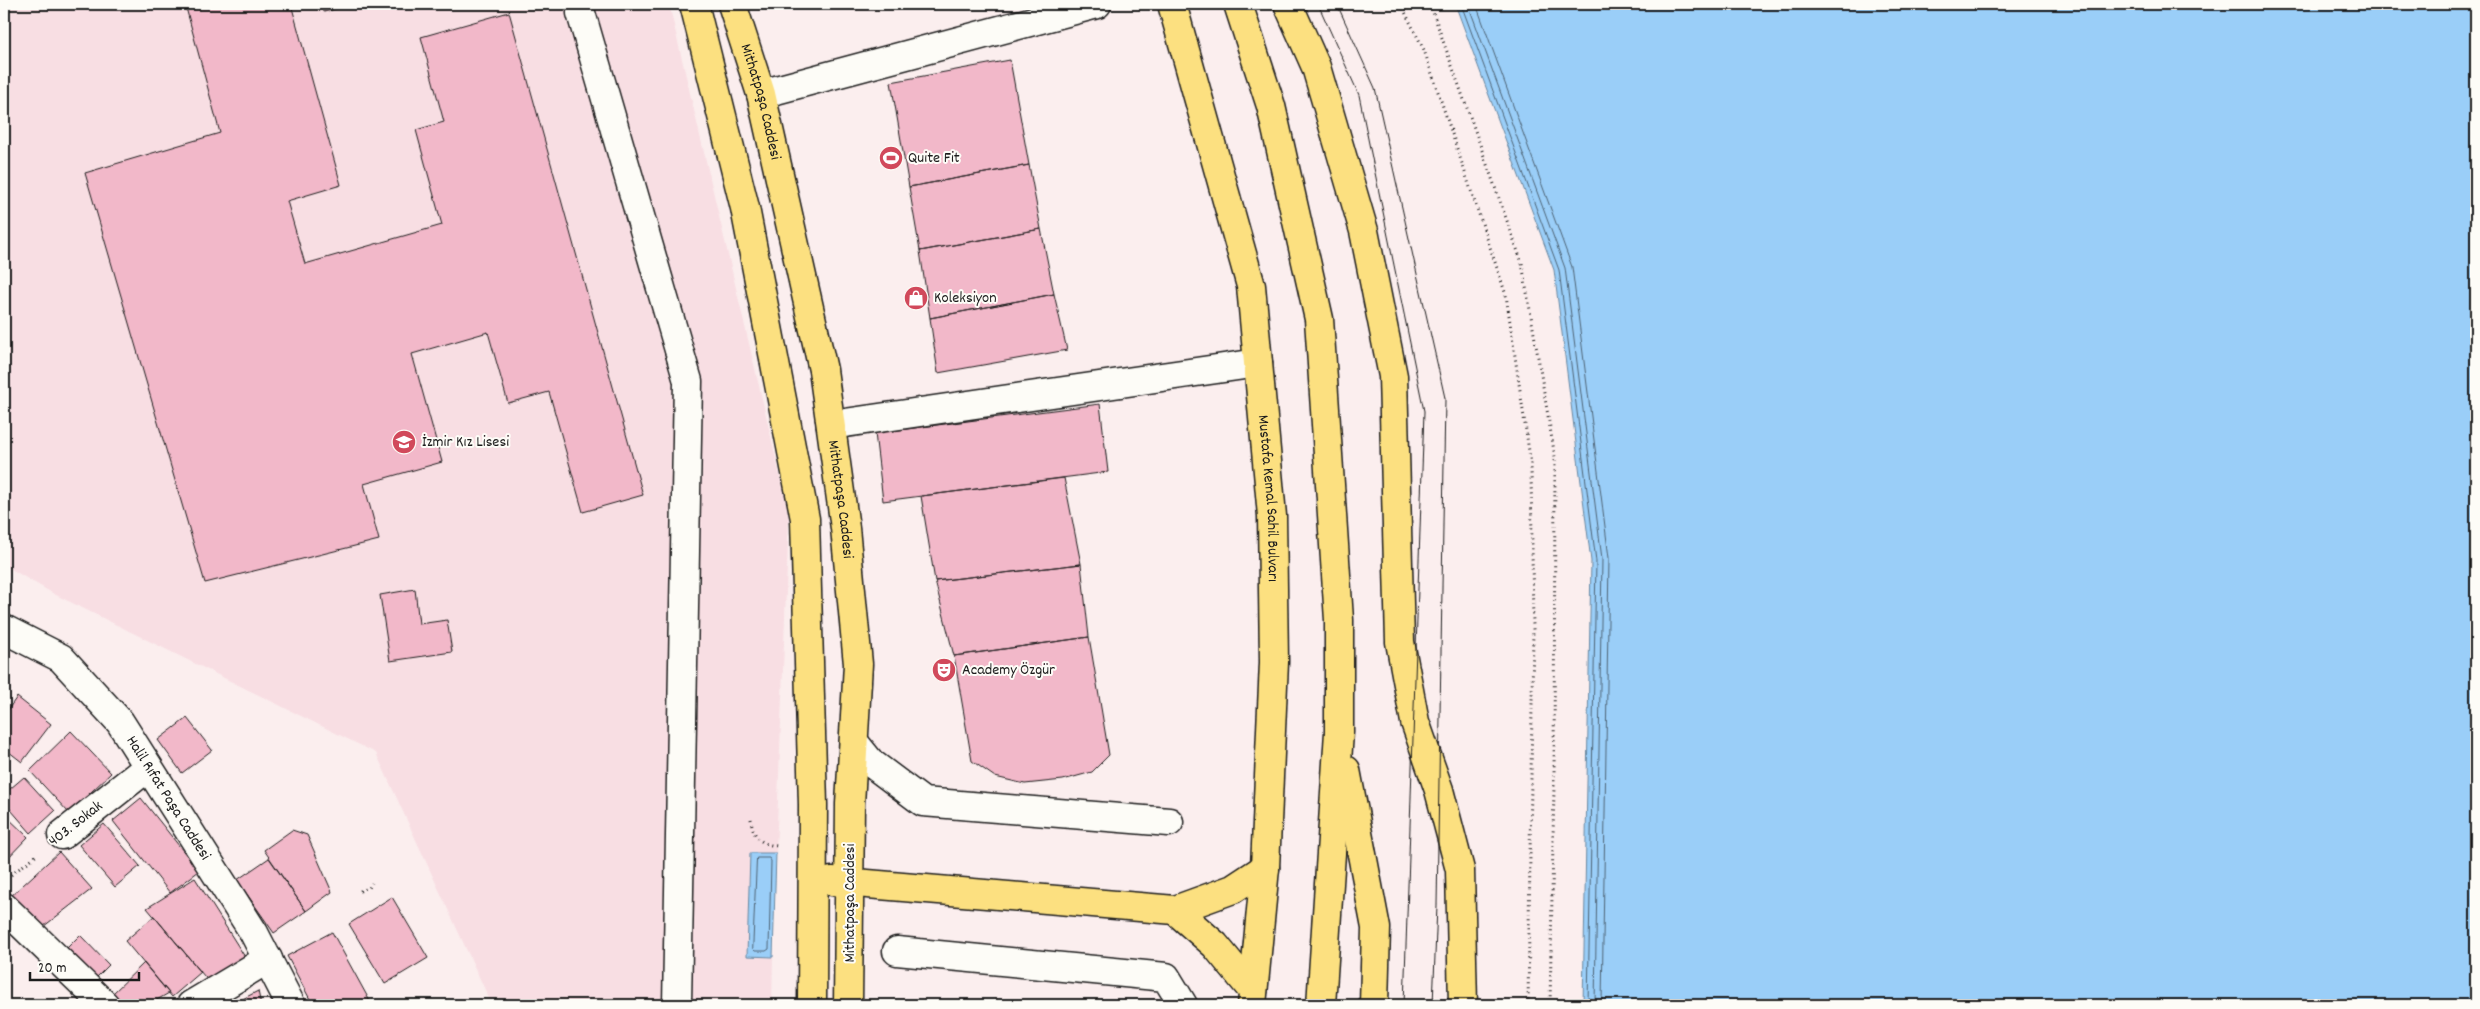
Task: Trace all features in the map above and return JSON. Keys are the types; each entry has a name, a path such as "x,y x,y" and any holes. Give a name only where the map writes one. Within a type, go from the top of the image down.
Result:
{"main road":[{"path":"694,4 745,208 805,518 813,805 812,1005"},
{"name":"Mithatpaşa Caddesi","path":"732,4 761,94 823,370 845,528 858,664 850,804 848,1005"},
{"name":"Mustafa Kemal Sahil Bulvarı","path":"1172,4 1251,286 1272,536 1274,662 1265,868 1252,998"},
{"path":"1238,4 1271,106 1319,319 1339,620 1339,732 1321,1005"},
{"path":"1288,4 1316,67 1364,231 1393,376 1400,642 1414,722 1439,790 1460,870 1463,1005"},
{"path":"1339,732 1376,928 1374,1005"},
{"path":"812,880 850,881 1175,910 1233,889 1265,868"},
{"path":"1175,910 1215,945 1252,998"}],"street":[{"path":"761,94 1097,4"},
{"path":"581,13 688,381 677,1005"},
{"path":"831,425 1258,363"},
{"name":"Halil Rıfat Paşa Caddesi","path":"4,630 61,658 120,722 268,959 291,1005"},
{"path":"854,742 871,763 923,802 1168,822"},
{"name":"403. Sokak","path":"62,835 148,767"},
{"path":"4,907 105,1005"},
{"path":"897,951 1166,977 1183,1005"},
{"path":"191,1005 268,959"}],"path":[{"path":"1401,4 1424,50 1506,296 1532,465 1533,630 1528,1005"},
{"path":"1430,4 1522,263 1555,457 1554,786 1550,1005"},
{"path":"751,819 752,833 760,841 771,845 787,846"},
{"name":"403. Sokak","path":"4,881 62,835"},
{"path":"360,891 369,888 372,882"}],"shaded area":[{"name":"İzmir Kız Lisesi","path":"4,4 669,4 789,513 776,853 750,853 747,956 773,957 772,1005 492,1005 376,753 54,594 4,565"}],"water":[{"path":"1455,4 2476,4 2476,1005 1583,1005 1591,561 1554,270"},
{"path":"750,853 776,853 773,957 747,956"}],"building":[{"path":"185,4 291,4 341,185 287,201 305,264 442,225 416,130 444,122 421,37 509,12 643,495 583,512 549,392 508,403 488,332 412,354 442,462 364,484 379,540 205,583 85,173 220,133"},
{"path":"322,4 354,4 324,12"},
{"path":"1010,60 1029,165 909,187 891,82"},
{"path":"1029,165 1041,229 920,251 909,187"},
{"path":"1041,229 1054,294 930,318 920,251"},
{"path":"1054,294 1067,350 938,373 930,318"},
{"path":"1100,404 1108,472 883,501 875,433"},
{"path":"1064,478 1081,564 935,581 921,496"},
{"path":"1081,564 1089,637 954,656 935,581"},
{"path":"415,589 419,624 447,620 452,652 390,661 380,595"},
{"path":"1089,637 1109,755 1092,772 1063,780 1025,784 995,777 972,761 954,656"},
{"path":"17,697 51,724 22,762 4,748 4,715"},
{"path":"187,718 212,750 182,773 158,740"},
{"path":"71,731 111,773 69,813 30,771"},
{"path":"24,777 55,811 31,833 4,802 4,794"},
{"path":"141,798 199,871 170,893 113,821"},
{"path":"4,814 28,837 4,862"},
{"path":"104,824 140,866 115,887 79,845"},
{"path":"292,830 307,835 332,892 306,911 264,850"},
{"path":"59,852 92,889 39,930 10,897"},
{"path":"269,858 306,911 274,933 237,880"},
{"path":"195,878 245,957 210,983 147,908"},
{"path":"392,897 428,958 385,984 349,924"},
{"path":"154,916 201,972 172,997 125,941"},
{"path":"332,932 372,1005 313,1005 287,956"},
{"path":"80,935 109,965 91,983 62,953"},
{"path":"144,963 169,993 148,1005 118,1005 111,995"},
{"path":"258,991 261,1005 231,1005"}],"tram line":[{"path":"1318,4 1359,95 1424,411 1404,1005"},
{"path":"1337,4 1375,88 1445,398 1437,906 1433,1005"}],"place":[{"name":"Quite Fit","path":"891,158"},
{"name":"Koleksiyon","path":"916,298"},
{"name":"İzmir Kız Lisesi","path":"404,442"},
{"name":"Academy Özgür","path":"944,670"}]}
